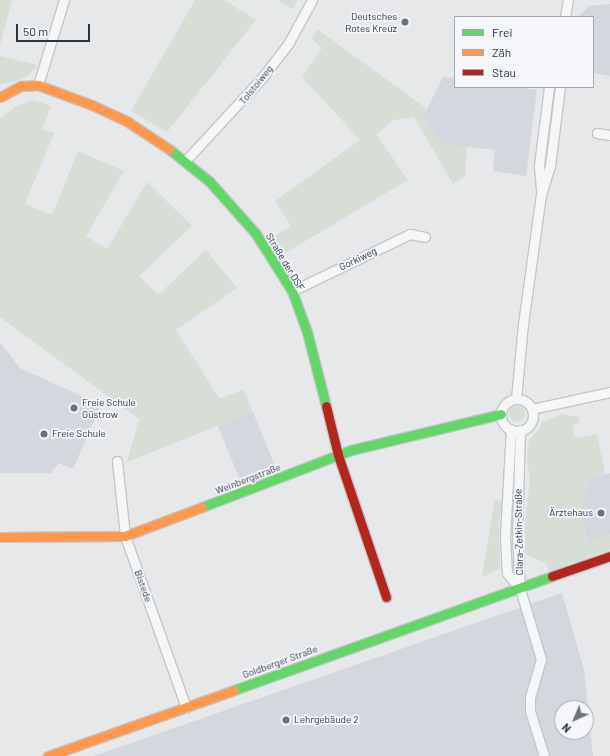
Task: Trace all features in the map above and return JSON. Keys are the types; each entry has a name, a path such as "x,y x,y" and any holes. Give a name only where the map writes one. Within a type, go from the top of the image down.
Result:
{"street":[{"path":"38,85 64,0"},
{"name":"Tolstoiweg","path":"186,160 261,79 288,44 312,0"},
{"path":"565,16 568,0"},
{"name":"Straße der DSF","path":"0,97 21,86 38,85 86,103 128,122 186,160 209,181 251,228 292,291 319,370 338,455 386,597"},
{"path":"542,195 539,165 549,88"},
{"path":"516,399 523,324 542,195 550,166 560,88"},
{"path":"597,133 610,135"},
{"name":"Gorkiweg","path":"292,291 410,234 425,237"},
{"path":"532,409 610,392"},
{"path":"516,399 524,401 532,409 531,422 515,430 503,422 501,414 506,403 516,399"},
{"name":"Weinbergstraße","path":"0,537 125,536 338,455 376,443 501,414"},
{"name":"Clara-Zetkin-Straße","path":"515,430 520,589"},
{"name":"Bistede","path":"117,461 125,536 186,707"},
{"name":"Goldberger Straße","path":"48,756 610,556"},
{"path":"520,589 541,659 530,697 530,711 544,756"}],"shaded area":[{"path":"0,0 12,0 0,45"},
{"path":"195,0 224,0 256,20 167,132 131,111"},
{"path":"277,0 297,0 293,9"},
{"path":"610,4 610,76 594,73 594,16 579,16 589,6"},
{"path":"317,29 427,109 423,117 442,144 467,147 465,176 453,184 414,117 394,120 376,134 408,180 282,255 272,238 291,226 275,201 360,140 302,77 322,48 312,39"},
{"path":"0,56 37,65 30,74 22,79 0,85"},
{"path":"443,77 454,78 454,88 522,88 537,90 526,176 493,171 495,150 442,144 423,117"},
{"path":"34,100 51,106 42,129 54,133 25,204 52,215 78,151 124,171 86,236 107,249 147,182 192,226 139,276 158,295 206,250 237,288 176,330 219,398 244,390 253,412 127,462 139,419 0,317 0,118 18,105"},
{"name":"Freie Schule","path":"0,342 20,368 101,405 73,469 59,463 51,473 0,473"},
{"path":"517,406 523,408 525,414 523,420 517,422 511,420 509,414 511,408"},
{"path":"253,412 277,471 242,485 218,426"},
{"path":"563,414 578,417 579,423 572,425 575,438 597,434 605,474 590,479 580,515 589,541 610,534 610,550 549,571 547,564 525,554 525,524 530,480 527,460 529,440 539,430 542,422"},
{"path":"610,473 610,534 589,541 580,515 590,479"},
{"path":"495,499 503,502 499,522 500,569 482,577"},
{"path":"562,593 584,670 587,700 554,700 554,740 591,740 593,756 94,756"}],"traffic: fast":[{"path":"169,149 209,181 256,234 292,291 307,332 326,406"},
{"path":"202,507 351,450 501,414"},
{"path":"234,690 552,576"}],"traffic: slow":[{"path":"0,97 21,86 38,85 92,105 128,122 169,149"},
{"path":"0,537 125,536 202,507"},
{"path":"48,756 234,690"}],"traffic: jam":[{"path":"326,406 338,455 386,597"},
{"path":"552,576 610,556"}],"place":[{"name":"Deutsches Rotes Kreuz","path":"405,22"},
{"name":"Freie Schule Güstrow","path":"74,408"},
{"name":"Freie Schule","path":"44,434"},
{"name":"Ärztehaus","path":"601,513"},
{"name":"Lehrgebäude 2","path":"286,720"}]}
